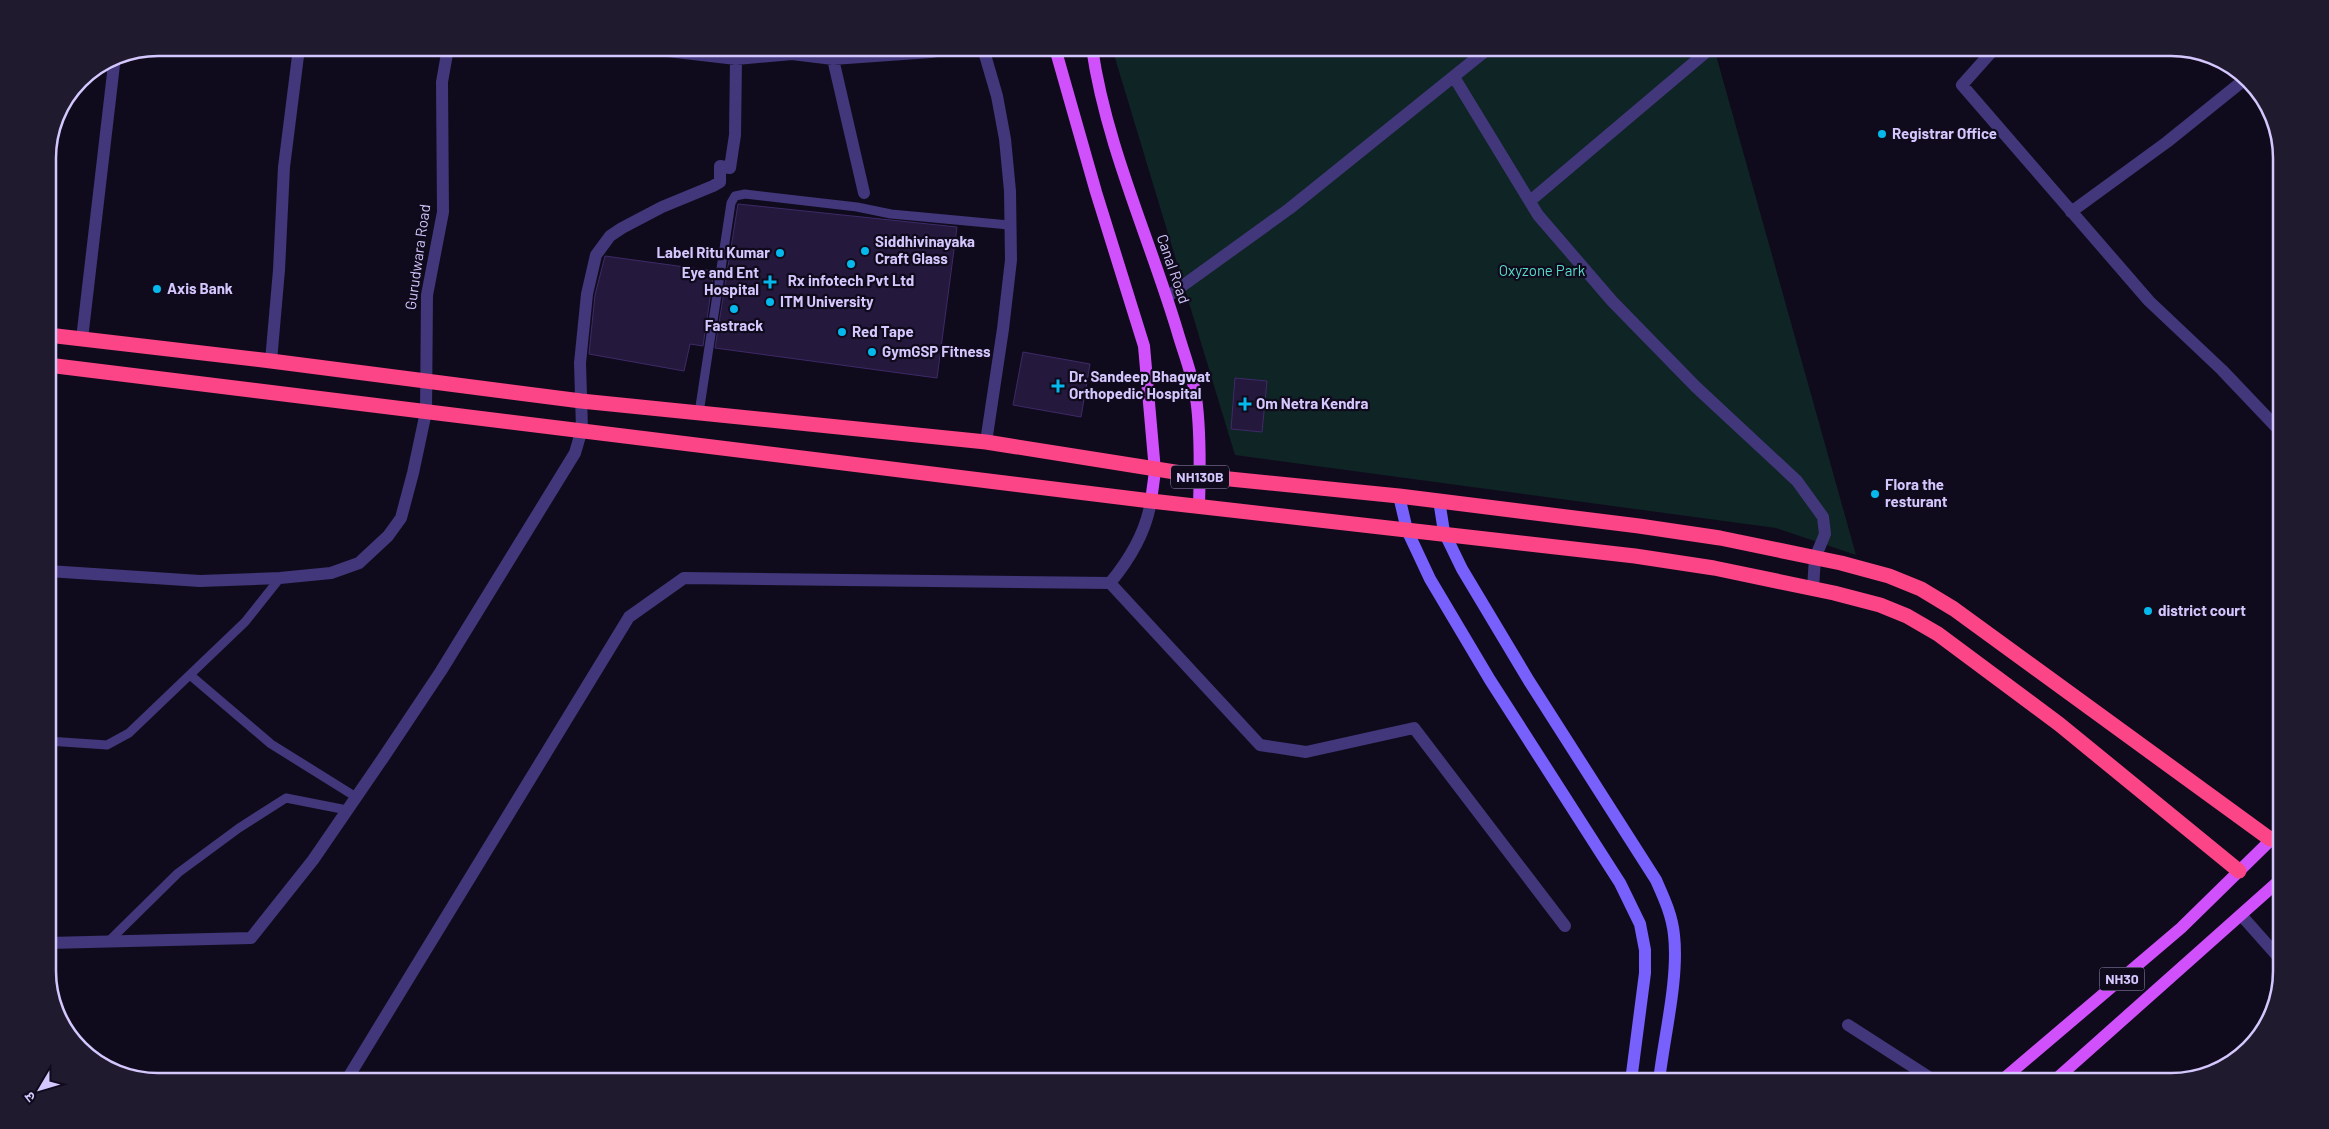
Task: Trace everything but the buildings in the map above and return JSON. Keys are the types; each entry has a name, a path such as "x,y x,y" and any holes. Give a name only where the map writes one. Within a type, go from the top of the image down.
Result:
{"highway":[{"name":"NH130B","path":"56,336 271,361 581,401 986,442 1154,471 1439,500 1639,526 1720,538 1815,558 1889,576 1921,589 1954,609 2273,833"},
{"name":"NH130B","path":"56,366 1199,506 1407,530 1444,532 1635,556 1714,568 1813,588 1880,605 1907,616 1938,634 2059,724 2239,871"}],"main road":[{"path":"1057,56 1096,192 1144,346 1154,471 1151,500"},
{"name":"Canal Road","path":"1093,56 1123,170 1139,222 1167,297 1195,392 1200,476 1199,506"},
{"name":"NH30","path":"2012,1073 2181,928 2273,838"},
{"name":"NH30","path":"2064,1073 2273,887"}],"street":[{"path":"271,361 280,270 284,167 298,56"},
{"name":"Gurudwara Road","path":"56,572 200,581 280,578 331,573 358,563 388,536 401,518 426,412 427,295 443,212 442,82 447,56"},
{"path":"710,56 736,59 754,56"},
{"path":"808,56 833,59 875,56"},
{"path":"985,56 997,96 1005,138 1010,191 1010,260 1003,329 986,442"},
{"path":"1530,201 1702,56"},
{"path":"1988,56 1962,85 2149,301 2222,370 2273,424"},
{"path":"1167,297 1289,209 1478,58"},
{"path":"56,943 251,938 313,860 440,671 575,453 582,429 580,363 588,294 596,255 610,236 622,228 662,207 713,186 720,182 720,166 730,168 736,135 736,59"},
{"path":"833,59 864,193"},
{"path":"82,340 114,67"},
{"path":"1454,77 1538,215 1612,301 1696,387 1796,481 1823,518 1825,534 1815,558 1813,588"},
{"path":"2071,212 2167,142 2240,83"},
{"path":"1399,496 1407,530 1430,579 1456,624 1620,883 1640,924 1645,950 1645,973 1631,1073"},
{"path":"1110,583 1127,562 1148,522 1151,500"},
{"path":"1439,500 1444,532 1486,612 1656,880 1670,910 1674,936 1673,971 1660,1073"},
{"path":"351,1073 630,617 684,578 1110,583 1260,745 1306,752 1414,728 1565,926"},
{"path":"2241,915 2273,950"},
{"path":"1848,1026 1921,1073"}],"lane":[{"path":"699,413 731,203 736,196 744,194 857,207 891,214 1009,225"},
{"path":"56,742 107,745 119,739 245,622 280,578"},
{"path":"190,675 271,744 356,797"},
{"path":"108,942 178,873 239,828 286,798 347,810"}],"green space":[{"name":"Oxyzone Park","path":"1116,56 1716,56 1856,555 1776,528 1235,455"}],"place":[{"name":"Registrar Office","path":"1882,134"},
{"name":"Siddhivinayaka Craft Glass","path":"865,251"},
{"name":"Label Ritu Kumar","path":"780,253"},
{"name":"Rx infotech Pvt Ltd","path":"851,264"},
{"name":"Eye and Ent Hospital","path":"770,282"},
{"name":"Axis Bank","path":"157,289"},
{"name":"ITM University","path":"770,302"},
{"name":"Fastrack","path":"734,309"},
{"name":"Red Tape","path":"842,332"},
{"name":"GymGSP Fitness","path":"872,352"},
{"name":"Dr. Sandeep Bhagwat Orthopedic Hospital","path":"1058,386"},
{"name":"Om Netra Kendra","path":"1245,404"},
{"name":"Flora the resturant","path":"1875,494"},
{"name":"district court","path":"2148,611"}]}
